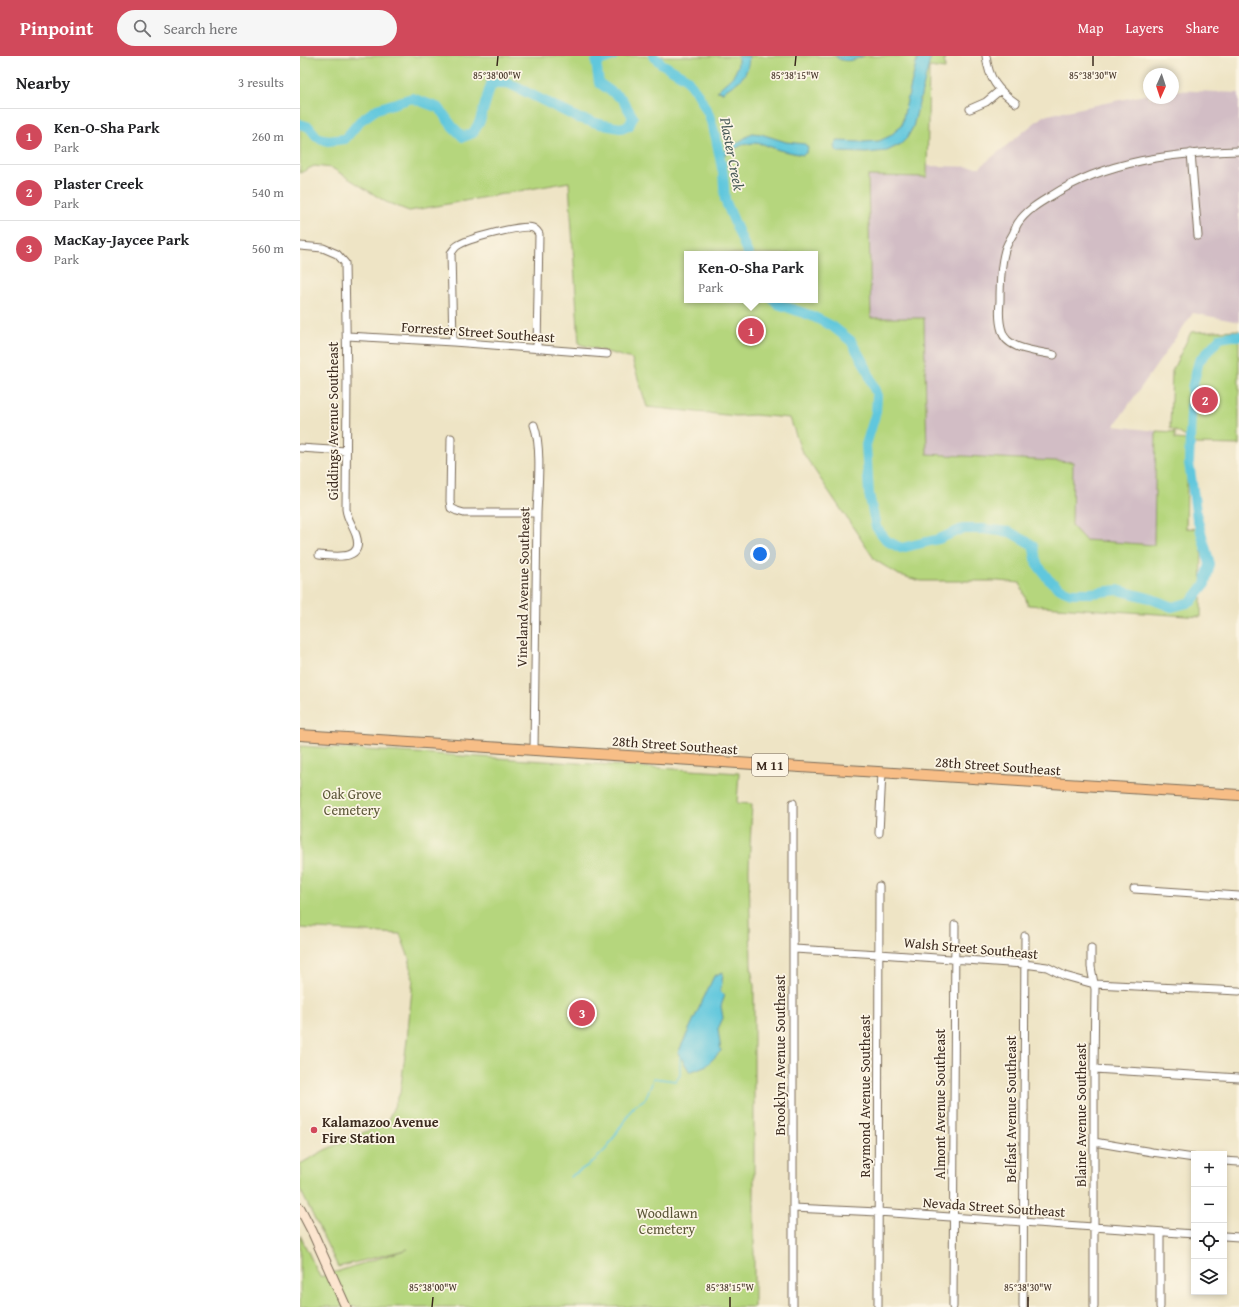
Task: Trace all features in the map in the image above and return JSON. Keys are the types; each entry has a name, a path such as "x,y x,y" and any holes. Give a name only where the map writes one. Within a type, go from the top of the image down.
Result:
{"main road":[{"name":"28th Street Southeast","path":"300,735 1239,795"},
{"path":"300,1208 346,1307"}],"street":[{"path":"986,56 989,72 999,91 1016,104"},
{"path":"970,109 986,102 999,91"},
{"path":"1054,355 1019,347 1008,342 1002,332 1000,285 1005,250 1018,223 1035,206 1064,187 1104,170 1153,158 1239,151"},
{"path":"1191,154 1198,236"},
{"path":"453,342 451,253 457,246 482,237 515,228 532,227 539,234 537,349"},
{"name":"Giddings Avenue Southeast","path":"300,246 323,248 337,254 345,263 347,336 346,508 347,517 356,535 358,543 356,551 351,555 344,557 319,556"},
{"name":"Forrester Street Southeast","path":"347,336 453,342 607,354"},
{"name":"Vineland Avenue Southeast","path":"534,425 537,434 538,477 534,750"},
{"path":"451,438 451,508 457,512 464,513 537,512"},
{"path":"300,448 346,451"},
{"path":"879,833 882,772"},
{"name":"Brooklyn Avenue Southeast","path":"793,803 793,1307"},
{"name":"Raymond Avenue Southeast","path":"878,1307 879,886"},
{"path":"1134,889 1239,896"},
{"name":"Almont Avenue Southeast","path":"953,1307 955,925"},
{"name":"Belfast Avenue Southeast","path":"1023,1307 1025,936"},
{"name":"Blaine Avenue Southeast","path":"1091,948 1091,967 1095,989 1094,1307"},
{"name":"Walsh Street Southeast","path":"794,949 1024,964 1048,967 1065,976 1094,984 1239,991"},
{"path":"1094,1070 1239,1078"},
{"path":"1094,1142 1191,1158"},
{"path":"1227,1161 1239,1162"},
{"name":"Nevada Street Southeast","path":"793,1208 878,1212 1191,1234"},
{"path":"1160,1232 1160,1307"},
{"path":"1227,1236 1239,1237"}],"shaded area":[{"path":"1179,90 1239,93 1239,322 1193,313 1114,426 1156,431 1154,545 1085,540 1072,526 1073,462 927,454 924,319 871,318 868,176 927,177 928,166 980,167 1043,116 1143,95 1143,104 1179,104"}],"green space":[{"path":"300,56 944,56 945,69 929,67 927,177 868,176 871,318 924,318 927,454 1073,462 1072,526 1085,540 1154,545 1156,431 1175,432 1175,439 1188,440 1186,528 1202,529 1201,617 1028,605 1020,583 998,581 921,581 899,575 875,560 801,450 790,418 754,415 736,416 647,407 632,359 579,344 569,182 409,211 386,202 332,168 314,166 300,173"},
{"path":"1239,330 1239,445 1196,444 1170,428 1172,371 1191,332"},
{"path":"300,746 739,773 737,803 752,804 749,869 751,966 754,986 754,1307 300,1307 300,1235 320,1277 408,1249 338,1267 300,1189 300,1164 325,1150 387,1122 400,1093 413,979 409,958 400,934 300,928"}],"water":[{"path":"738,56 749,56 745,74 723,92 717,91 735,73 738,63"},
{"path":"835,56 864,56 845,61"},
{"path":"918,56 931,56 913,127 907,138 901,144 887,151 866,153 838,152 834,147 836,141 879,141 890,136 901,126"},
{"path":"752,133 761,134 786,142 805,144 808,148 807,152 803,155 779,150 763,144 753,143 742,145 725,155 724,152"},
{"path":"723,972 720,992 725,995 721,1006 723,1018 718,1029 721,1051 707,1065 690,1072 678,1053 714,976"}],"waterway":[{"name":"Plaster Creek","path":"300,124 309,127 317,137 328,141 345,139 360,121 377,109 412,98 439,108 452,126 463,137 473,133 480,121 491,84 508,83 578,118 620,128 629,126 633,117 622,99 599,83 596,62 613,56"},
{"name":"Plaster Creek","path":"653,56 662,64 686,78 698,94 709,115 716,138 723,173 725,200 747,251"},
{"name":"Plaster Creek","path":"777,303 812,316 832,326 851,341 866,367 877,396 876,412 866,445 869,494 876,527 887,541 901,548 939,539 962,529 983,529 1010,532 1033,545 1037,564 1049,580 1059,588 1071,593 1091,593 1118,590 1149,598 1172,607 1191,602 1205,584 1210,564 1197,518 1189,463 1192,388 1199,361 1220,338 1239,336"},
{"path":"570,1177 593,1162 608,1147 633,1107 645,1099 653,1078 676,1081 680,1075 680,1056"}],"place":[{"name":"Ken-O-Sha Park","path":"751,331"},
{"name":"Plaster Creek","path":"1205,400"},
{"name":"MacKay-Jaycee Park","path":"582,1013"},
{"name":"Kalamazoo Avenue Fire Station","path":"314,1130"}],"park label":[{"name":"Oak Grove Cemetery","path":"352,802"},
{"name":"Woodlawn Cemetery","path":"667,1222"}]}
